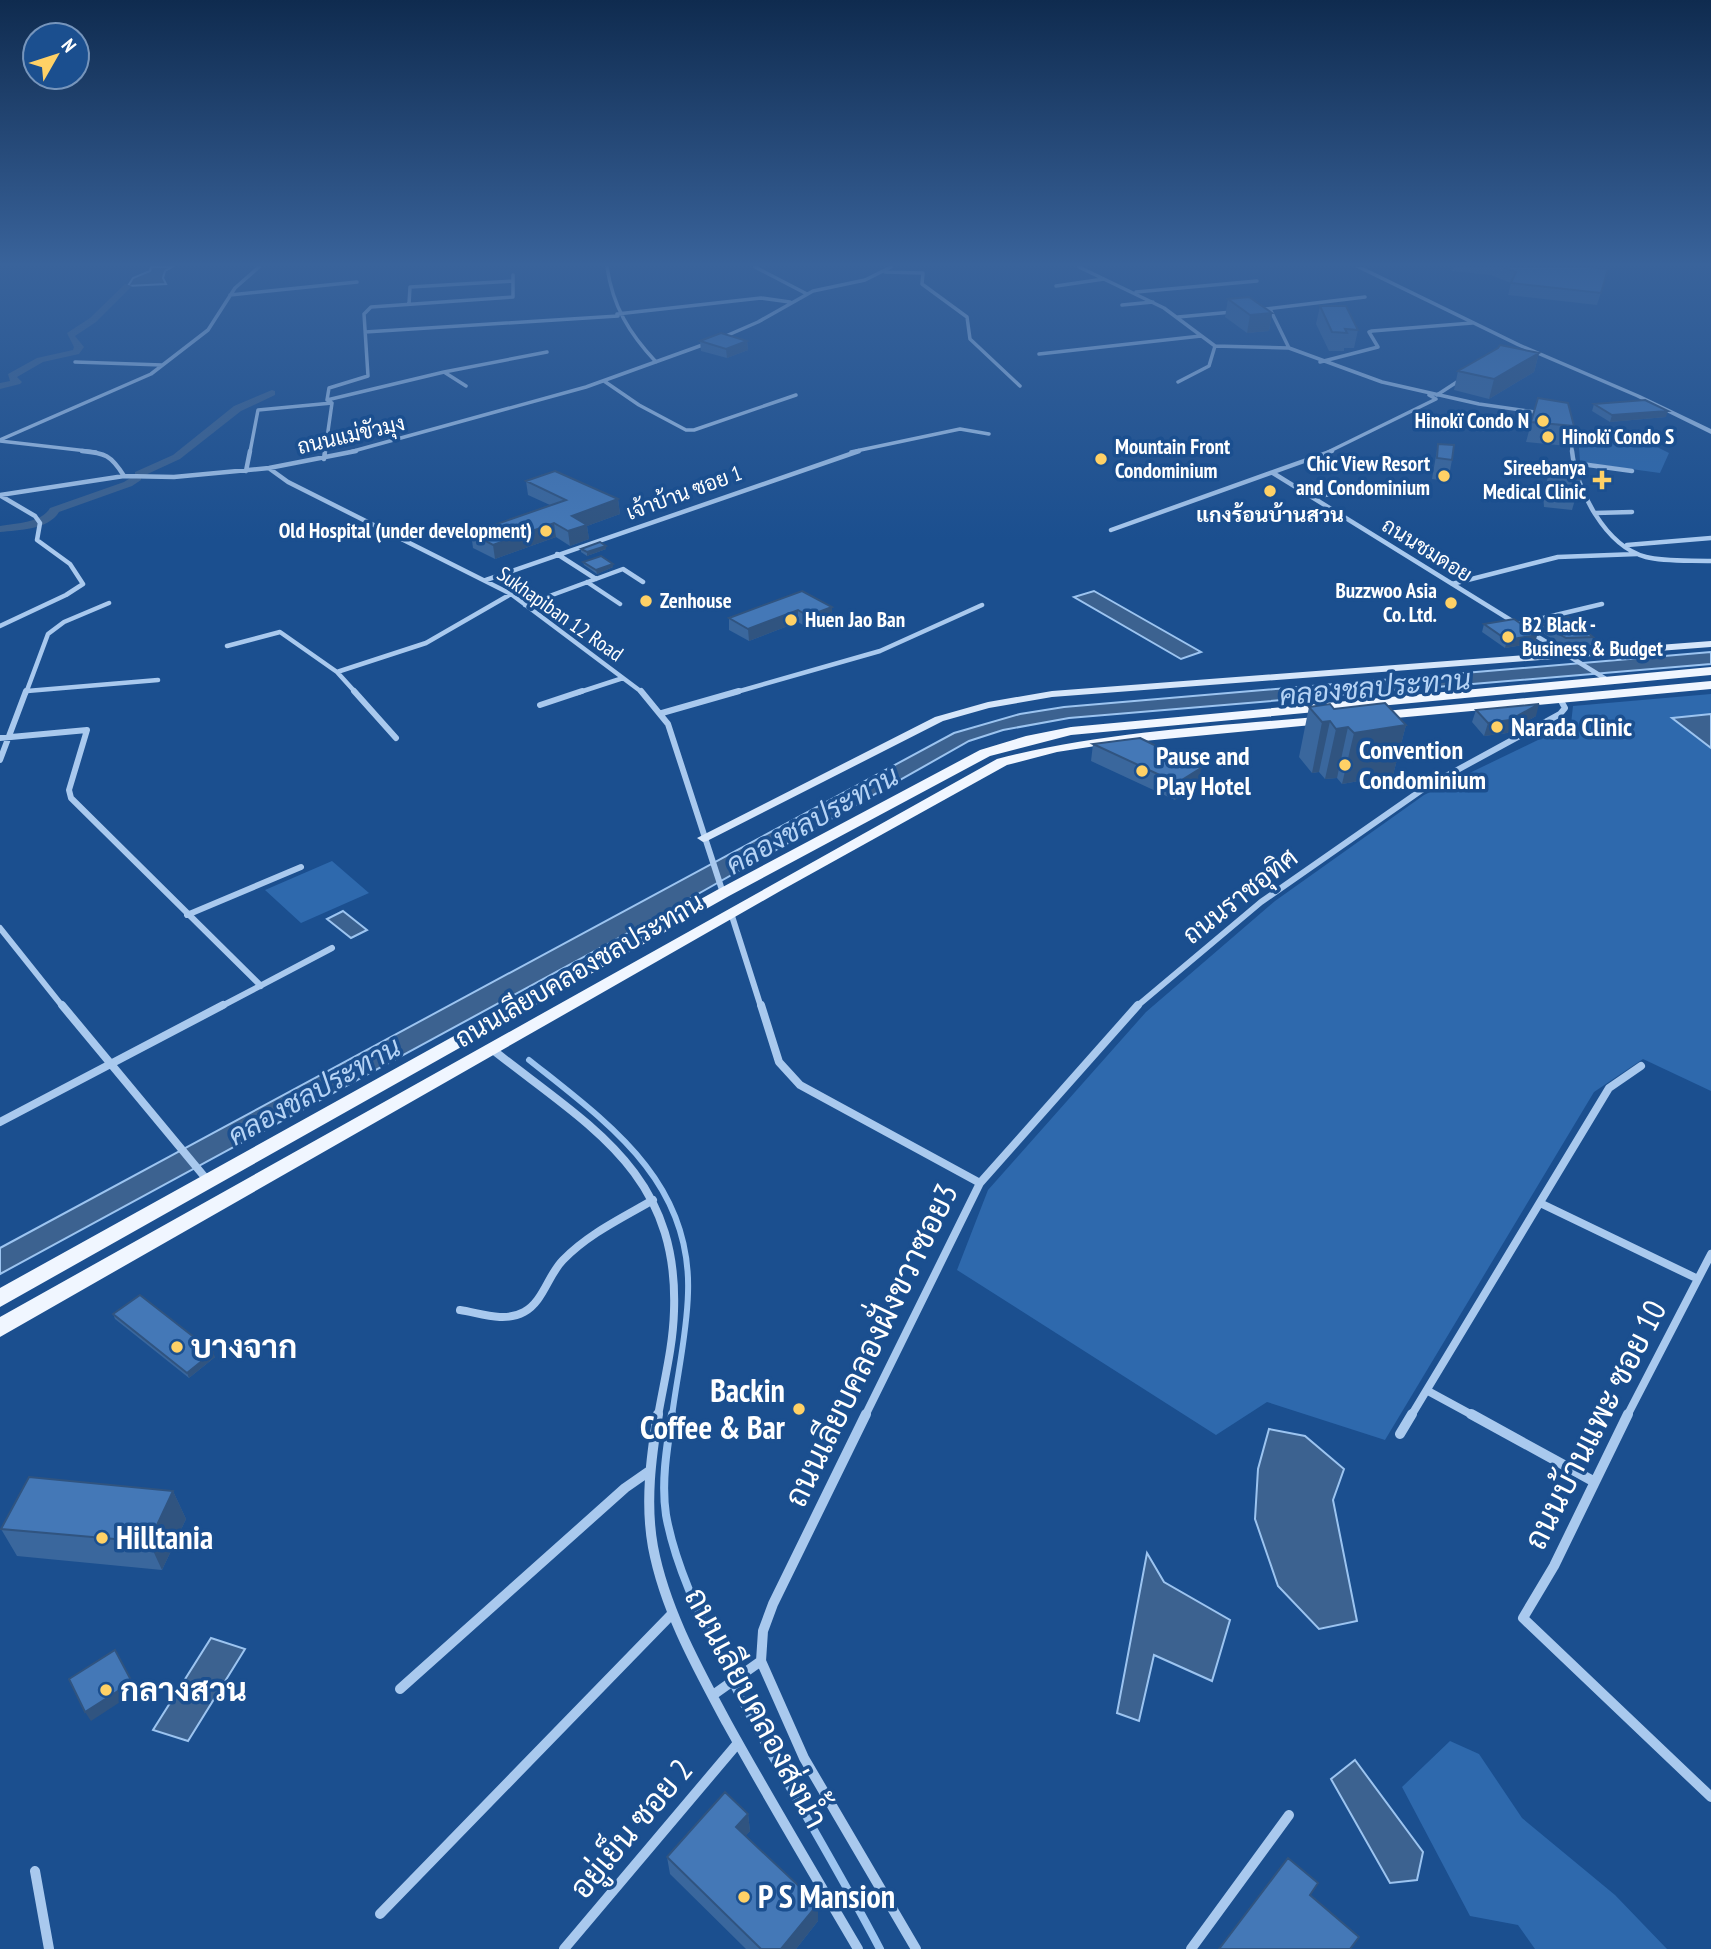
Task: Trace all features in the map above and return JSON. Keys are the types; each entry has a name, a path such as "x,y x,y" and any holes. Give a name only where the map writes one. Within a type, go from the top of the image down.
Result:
{"main road":[{"path":"705,842 919,728 988,705 1052,694 1564,653 1711,645"},
{"name":"ถนนเลียบคลองชลประทาน","path":"0,1298 723,893 985,753 1031,738 1118,726 1711,671"},
{"name":"ถนนเลียบคลองชลประทาน","path":"0,1328 978,774 1026,755 1102,741 1711,685"},
{"path":"1547,687 1560,699"},
{"path":"760,874 739,889 738,898 747,900 776,887"},
{"path":"628,946 665,941 711,916 716,918 712,924"}],"street":[{"path":"0,440 79,404 119,390 171,358"},
{"path":"324,459 330,386 368,376 367,358"},
{"path":"246,471 258,410 330,401 444,372 516,358"},
{"path":"652,358 656,362"},
{"name":"ถนนแม่ขัวมุง","path":"0,496 124,476 174,477 246,471 324,459 604,381 667,358"},
{"path":"990,358 1020,386"},
{"path":"1178,383 1208,369 1214,358"},
{"path":"1311,358 1363,377 1424,392 1548,414"},
{"path":"1320,362 1336,358"},
{"path":"1556,358 1711,432"},
{"path":"1563,358 1687,411 1711,424"},
{"path":"75,362 162,365"},
{"path":"444,372 466,386"},
{"path":"1437,395 1472,373"},
{"path":"604,381 639,405 686,430 694,430 796,395"},
{"path":"1111,530 1355,441 1436,399 1424,392"},
{"path":"1674,413 1687,411"},
{"path":"1569,419 1574,463 1581,489 1595,513 1626,545 1646,557 1711,561"},
{"name":"เจ้าบ้าน ซอย 1","path":"486,579 821,461 894,442 960,429 989,434"},
{"path":"0,440 102,453 115,461 124,476"},
{"path":"1574,463 1632,471"},
{"name":"Sukhapiban 12 Road","path":"269,468 288,482 359,519 486,579 511,594 647,696 668,724 723,893"},
{"name":"ถนนชมดอย","path":"1273,473 1609,681"},
{"path":"1313,498 1393,482"},
{"path":"0,496 35,516 40,523 37,540 66,561 82,579 83,584 66,595 0,626"},
{"path":"1595,513 1632,512"},
{"path":"1626,545 1711,538"},
{"path":"557,554 596,579"},
{"path":"1452,584 1559,557 1638,554"},
{"path":"525,605 623,569 643,582"},
{"path":"587,582 620,604"},
{"path":"337,673 426,643 511,594"},
{"path":"0,760 48,634 64,622 109,603"},
{"path":"1518,624 1602,604"},
{"path":"662,713 880,651 982,605"},
{"path":"227,646 280,632 337,673 396,738"},
{"path":"540,705 623,678"},
{"path":"27,691 158,680"},
{"name":"ถนนราชอุทิศ","path":"980,1183 1137,1006 1231,927 1261,902 1426,787 1560,714 1565,708 1560,699"},
{"path":"0,738 87,730 69,790 71,798 261,986"},
{"path":"187,915 301,867"},
{"name":"ถนนเลียบคลองฝั่งขวาซอย3","path":"731,913 779,1062 786,1072 800,1085 980,1183 772,1604 763,1631 761,1661"},
{"path":"0,928 208,1182"},
{"path":"0,1122 332,948"},
{"name":"ถนนเลียบคลองส่งน้ำ","path":"493,1050 610,1145 644,1184 653,1200 666,1233 673,1277 673,1330 648,1472 649,1525 656,1564 671,1615 738,1743 858,1949"},
{"path":"1400,1434 1429,1391 1609,1088 1641,1066"},
{"path":"460,1310 494,1318 526,1311 538,1300 553,1269 582,1243 653,1200"},
{"path":"1540,1203 1698,1279"},
{"name":"ถนนบ้านแพะ ซอย 10","path":"1711,1254 1593,1481 1554,1566 1523,1618 1711,1797"},
{"path":"1429,1391 1593,1481"},
{"path":"400,1689 625,1488 648,1472"},
{"path":"380,1914 671,1615"},
{"path":"713,1695 761,1661"},
{"name":"ถนนเลียบคลองส่งน้ำ","path":"761,1661 804,1758 916,1949"},
{"name":"อยู่เย็น ซอย 2","path":"564,1949 738,1743"},
{"path":"1191,1949 1289,1815"},
{"path":"35,1871 49,1949"}],"shaded area":[{"path":"1578,434 1647,442 1669,453 1660,473 1580,462"},
{"path":"1711,694 1711,714 1673,719 1711,748 1711,1091 1643,1059 1594,1092 1385,1440 1267,1402 1216,1435 957,1270 988,1190 1146,1012 1275,901 1424,795 1571,724 1573,706"},
{"path":"332,861 369,893 301,923 265,890"},
{"path":"1450,1741 1479,1754 1522,1818 1615,1895 1667,1949 1535,1949 1518,1925 1470,1916 1402,1787"}],"water":[{"path":"1094,591 1201,652 1181,659 1074,597"},
{"name":"คลองชลประทาน","path":"1711,652 1711,664 1069,718 1003,730 969,741 659,916 0,1274 0,1248 954,733 1020,714 1064,707"},
{"path":"1711,714 1711,748 1672,718"},
{"path":"343,911 367,930 351,938 327,919"},
{"path":"1269,1429 1305,1436 1344,1469 1333,1500 1357,1621 1319,1629 1278,1586 1255,1519 1258,1469"},
{"path":"1147,1553 1164,1582 1230,1620 1212,1681 1154,1655 1139,1721 1117,1713"},
{"path":"211,1638 245,1649 188,1741 153,1730"},
{"path":"1355,1760 1423,1852 1417,1880 1390,1883 1331,1779"}],"building":[{"path":"1481,358 1530,358 1494,379 1458,371"},
{"path":"1538,398 1568,403 1574,426 1531,422"},
{"path":"1645,400 1668,411 1612,415 1594,404"},
{"path":"1438,444 1454,445 1452,460 1437,458"},
{"path":"1552,463 1580,466 1581,479 1552,476"},
{"path":"555,471 618,499 572,516 587,525 568,531 554,523 493,545 471,533 566,500 526,481"},
{"path":"600,542 606,546 587,552 581,549"},
{"path":"601,556 613,564 596,570 583,562"},
{"path":"802,591 832,607 808,616 798,610 748,629 729,618"},
{"path":"1568,617 1593,637 1566,638 1540,623"},
{"path":"1514,619 1537,635 1507,640 1484,624"},
{"path":"1385,703 1406,725 1354,733 1348,727 1336,729 1330,721 1322,722 1309,707 1330,704 1334,709"},
{"path":"1539,704 1510,720 1488,723 1476,710"},
{"path":"1140,738 1201,768 1177,783 1093,744"},
{"name":"บางจาก","path":"140,1295 213,1352 187,1373 113,1314"},
{"path":"29,1477 173,1491 149,1542 1,1529"},
{"name":"กลางสวน","path":"115,1650 132,1682 85,1712 69,1679"},
{"name":"P S Mansion","path":"725,1792 748,1814 736,1827 818,1904 781,1949 761,1949 667,1857"},
{"path":"1288,1858 1318,1883 1310,1895 1359,1937 1350,1949 1219,1949"}],"waterway":[{"path":"0,386 17,382 11,376 49,358"},
{"path":"139,474 176,457 237,408 272,393"},
{"path":"0,529 31,525 53,514 54,510 128,484 137,478"},
{"path":"529,1060 588,1107 640,1158 660,1187 676,1218 686,1253 688,1293 672,1416"},
{"path":"672,1414 665,1464 666,1515 675,1552 689,1589 740,1696 880,1949"}],"place":[{"name":"Hinokï Condo N","path":"1543,421"},
{"name":"Hinokï Condo S","path":"1548,437"},
{"name":"Mountain Front Condominium","path":"1101,459"},
{"name":"Chic View Resort and Condominium","path":"1444,476"},
{"name":"Sireebanya Medical Clinic","path":"1602,480"},
{"name":"แกงร้อนบ้านสวน","path":"1270,491"},
{"name":"Old Hospital (under development)","path":"546,531"},
{"name":"Zenhouse","path":"646,601"},
{"name":"Buzzwoo Asia Co. Ltd.","path":"1451,603"},
{"name":"Huen Jao Ban","path":"791,620"},
{"name":"B2 Black - Business & Budget","path":"1508,637"},
{"name":"Narada Clinic","path":"1497,727"},
{"name":"Convention Condominium","path":"1345,765"},
{"name":"Pause and Play Hotel","path":"1142,771"},
{"name":"บางจาก","path":"177,1347"},
{"name":"Backin Coffee & Bar","path":"799,1409"},
{"name":"Hilltania","path":"102,1538"},
{"name":"กลางสวน","path":"106,1690"},
{"name":"P S Mansion","path":"744,1897"}]}
